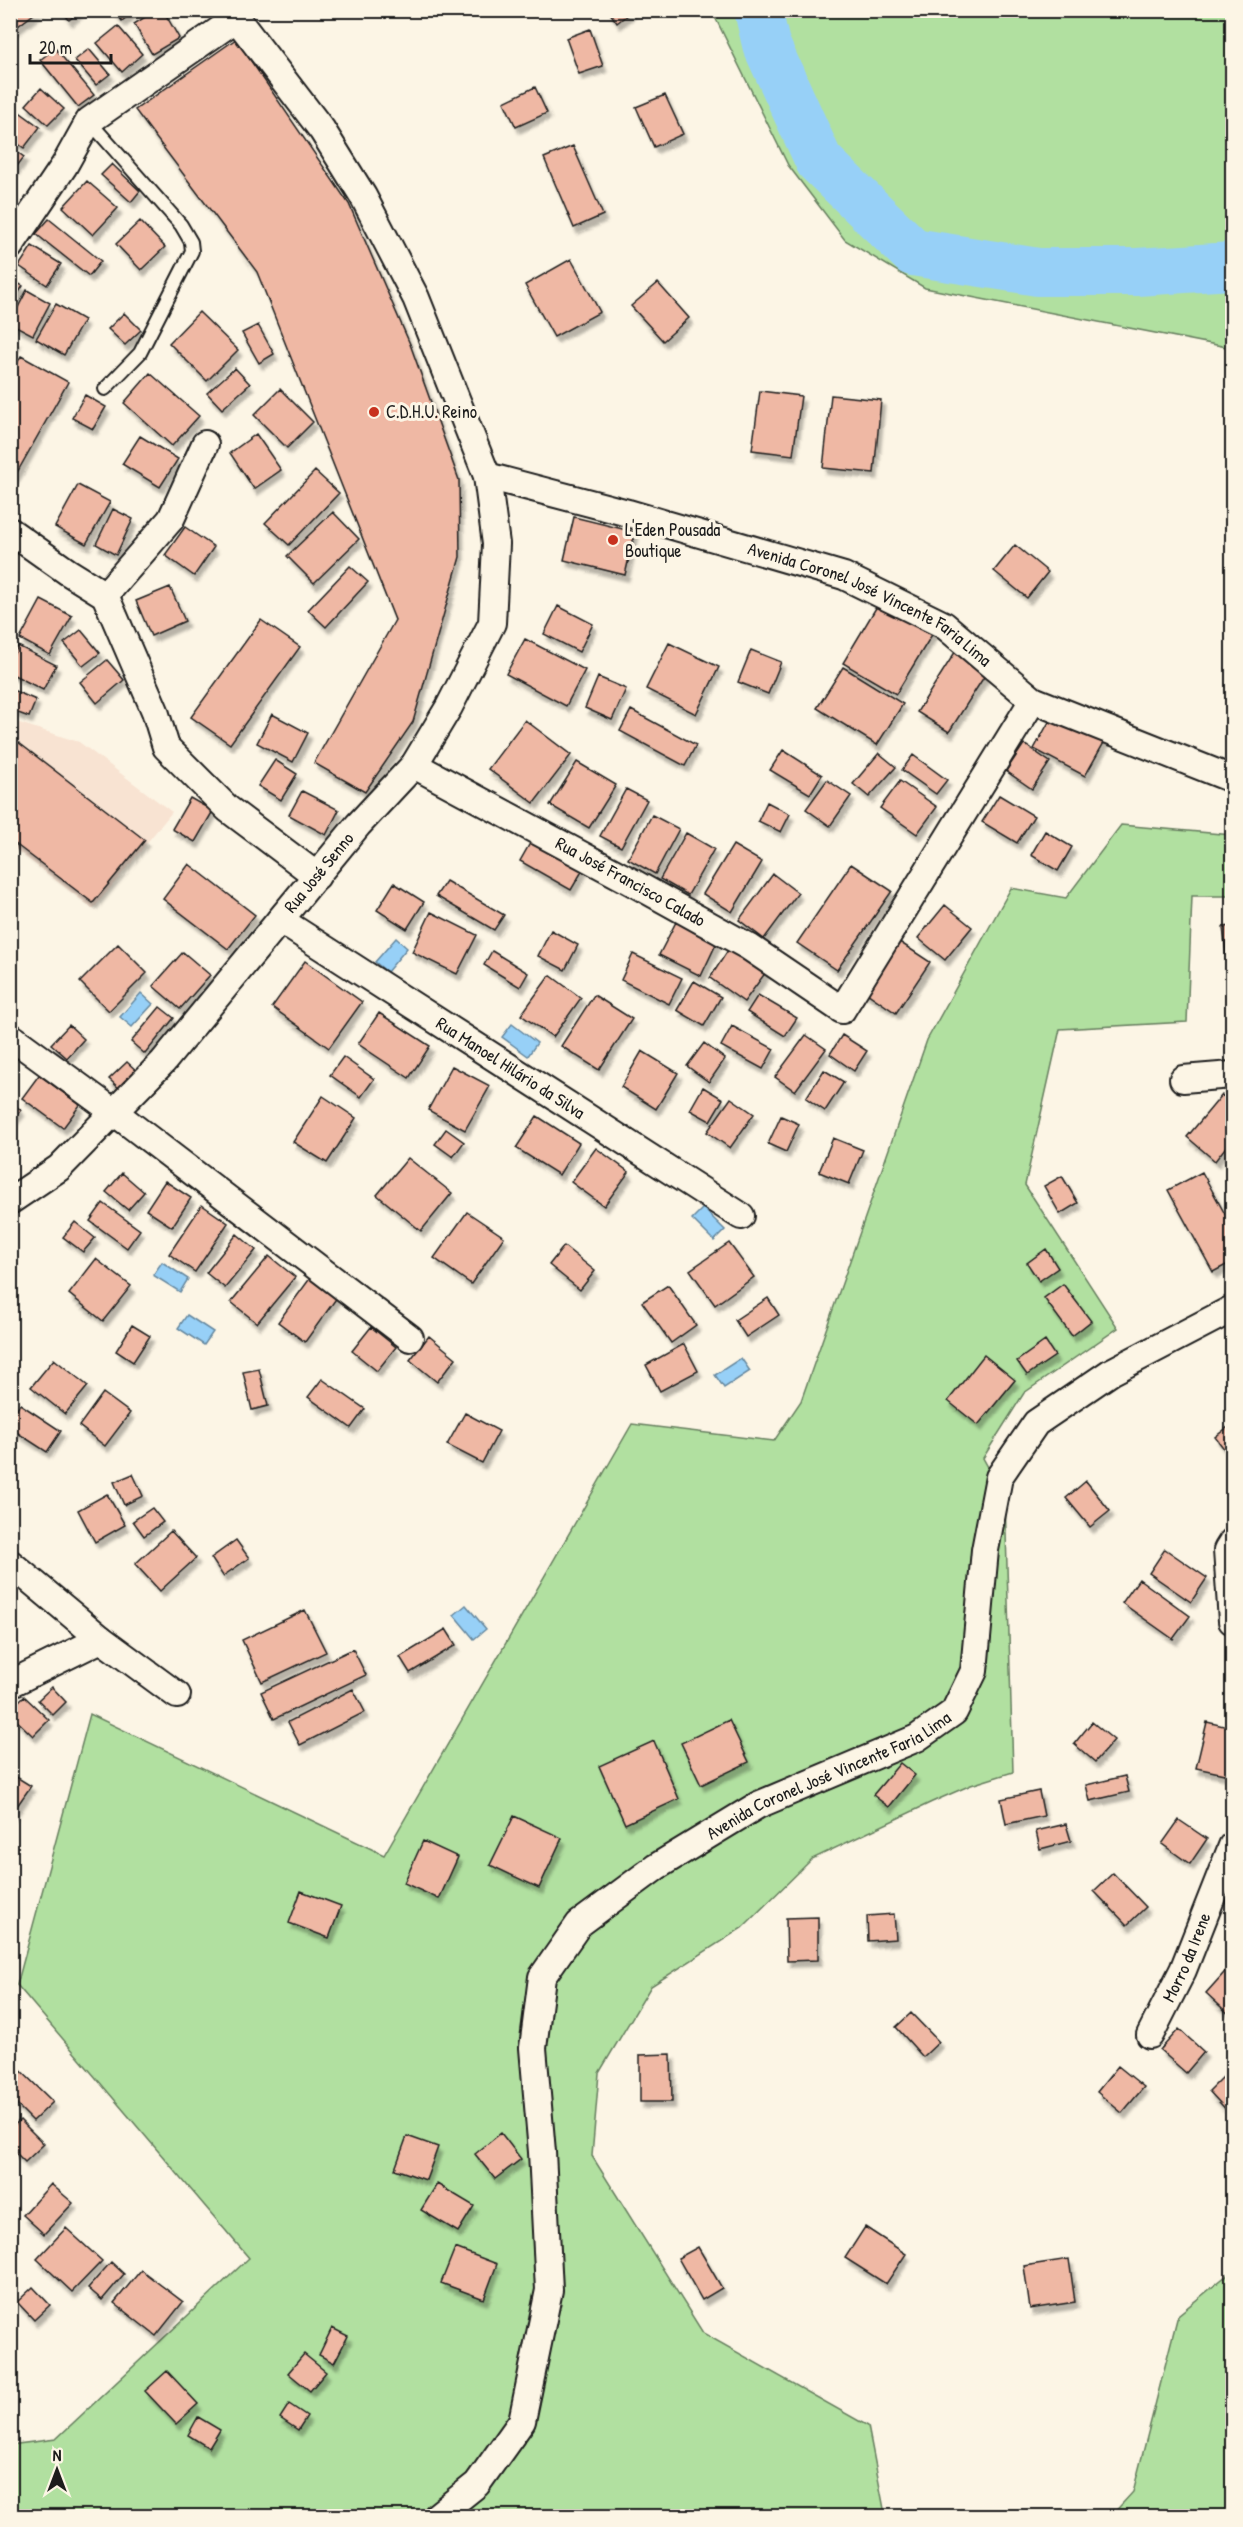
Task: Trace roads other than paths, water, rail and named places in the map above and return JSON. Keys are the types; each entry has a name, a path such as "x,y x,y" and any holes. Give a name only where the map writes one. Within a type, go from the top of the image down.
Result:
{"street":[{"path":"10,246 64,166 89,121 234,14"},
{"name":"Rua José Senno","path":"10,1201 59,1168 163,1062 358,825 414,765 449,707 492,623 496,544 488,476 416,298 363,196 322,130 234,14"},
{"path":"105,595 171,519 205,444"},
{"name":"Avenida Coronel José Vincente Faria Lima","path":"488,476 628,513 844,576 944,625 1033,700 1233,779"},
{"path":"10,531 68,573 105,595 155,711 166,747 228,809 317,876"},
{"name":"Rua José Francisco Calado","path":"414,765 633,882 749,948 842,1010 1033,700"},
{"name":"Rua Manoel Hilário da Silva","path":"280,920 741,1216"},
{"path":"10,1036 114,1112 410,1338"},
{"path":"1183,1079 1233,1075"},
{"name":"Avenida Coronel José Vincente Faria Lima","path":"437,2517 477,2484 522,2421 549,2290 542,2152 532,2048 542,1977 579,1924 656,1867 758,1805 917,1738 954,1712 974,1671 985,1550 999,1476 1036,1423 1111,1372 1233,1309"},
{"path":"1233,1542 1227,1550 1233,1621"},
{"path":"10,1563 101,1639 177,1695"},
{"path":"10,1684 101,1639"},
{"name":"Morro da Irene","path":"1150,2035 1183,1970 1233,1846"}],"lane":[{"path":"89,121 181,225 191,242 192,251 140,353 105,389"}],"water":[{"path":"396,938 407,948 387,972 375,962"},
{"path":"141,993 153,1004 132,1027 120,1017"},
{"path":"512,1024 537,1043 528,1056 502,1037"},
{"path":"703,1208 725,1230 714,1241 692,1219"},
{"path":"162,1262 188,1279 180,1292 153,1275"},
{"path":"187,1315 213,1332 204,1345 178,1328"},
{"path":"741,1358 750,1371 724,1388 715,1375"},
{"path":"466,1605 486,1629 474,1639 454,1615"}],"waterway":[{"path":"758,10 766,44 819,161 913,252 1038,272 1137,272 1232,266"}],"place":[{"name":"C.D.H.U. Reino","path":"374,412"},
{"name":"L'Eden Pousada Boutique","path":"613,540"}]}
